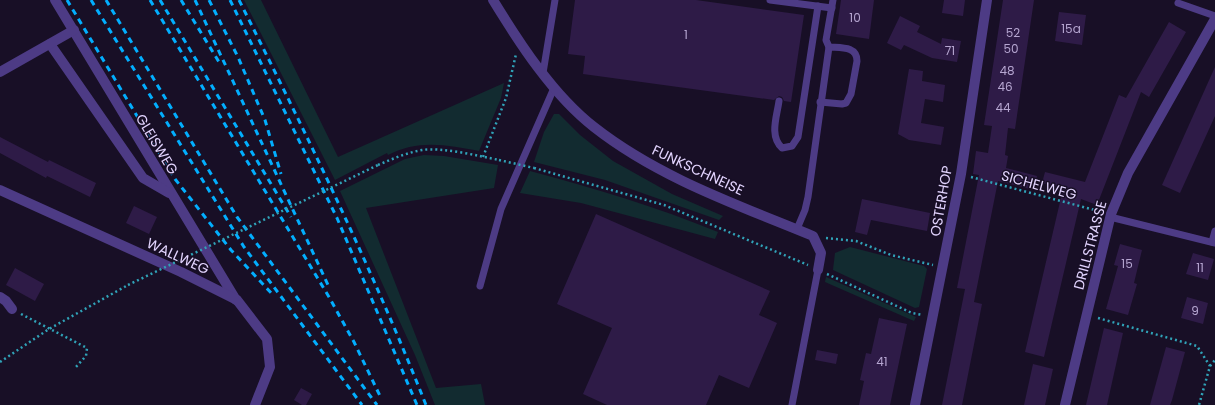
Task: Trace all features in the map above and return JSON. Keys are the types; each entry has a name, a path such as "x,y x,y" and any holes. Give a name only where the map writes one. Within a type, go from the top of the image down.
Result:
{"street":[{"name":"GLEISWEG","path":"55,0 171,194 237,300"},
{"name":"FUNKSCHNEISE","path":"493,0 518,40 554,88 593,126 633,155 671,177 813,236"},
{"name":"OSTERHOP","path":"915,405 961,174 987,0"},
{"name":"DRILLSTRASSE","path":"1065,405 1110,215 1128,173 1215,19"},
{"path":"0,72 74,30"},
{"path":"50,44 143,178 171,194"},
{"name":"WALLWEG","path":"0,190 181,272 237,300 267,339 270,367 255,405"},
{"path":"813,236 821,253 818,270"},
{"path":"0,297 6,301 12,309"}],"lane":[{"path":"543,73 556,0"},
{"path":"770,0 832,8"},
{"path":"797,229 808,197 820,102 829,47 826,40 833,0"},
{"path":"1178,3 1215,16"},
{"path":"779,101 774,133 776,142 782,148 792,146 798,137 818,6"},
{"path":"820,102 846,103 851,94 857,61 857,56 853,51 847,48 829,47"},
{"path":"480,286 501,209 554,88"},
{"path":"1110,215 1213,243 1215,231"},
{"path":"792,405 818,270"}],"path":[{"path":"483,157 506,98 518,40"},
{"path":"0,362 49,330 128,285 402,154 424,150 499,160 534,168 664,204 818,270 912,313 932,317"},
{"name":"SICHELWEG","path":"961,174 1110,215"},
{"path":"813,236 856,241 891,255 943,268"},
{"path":"1086,314 1197,346 1210,366"},
{"path":"22,315 49,330 88,348 86,356 75,368"},
{"path":"1199,405 1210,366 1215,360"}],"green space":[{"path":"244,0 261,0 338,157 504,83 501,98 479,151 444,145 422,145 411,147 388,155 387,153 335,180"},
{"path":"554,114 559,114 580,135 613,161 672,194 723,216 719,220 605,180 534,162 544,132"},
{"path":"424,155 444,156 498,165 494,188 366,208 436,388 481,384 485,405 435,405 415,355 340,191 405,159"},
{"path":"530,171 625,198 718,232 715,239 581,203 520,193"},
{"path":"850,247 924,266 927,269 919,307 915,308 833,270 835,253"},
{"path":"826,277 916,317 914,321 825,282"}],"building":[{"path":"575,0 696,0 804,15 791,102 784,101 782,97 779,96 774,100 583,74 585,56 568,54"},
{"path":"841,0 874,0 869,39 836,34"},
{"path":"944,0 965,0 963,16 942,13"},
{"path":"1003,0 1034,0 1015,129 1008,128 1005,155 1008,156 1006,168 1037,176 1034,190 998,181 974,302 982,304 962,405 942,405 965,289 957,288 979,175 973,174 976,151 988,153 992,126 984,125"},
{"path":"1059,12 1086,15 1082,45 1055,41"},
{"path":"900,16 920,26 917,32 941,44 942,38 961,41 957,62 932,58 904,45 901,50 887,43"},
{"path":"1169,22 1186,32 1149,97 1141,92 1097,205 1081,199 1044,357 1025,352 1063,189 1042,183 1045,172 1085,182 1119,95 1126,98"},
{"path":"1215,67 1215,116 1180,193 1162,185"},
{"path":"909,69 923,71 922,81 945,85 943,102 925,99 921,123 944,127 941,145 909,140 898,134"},
{"path":"0,137 48,162 49,160 96,183 90,197 47,176 46,178 0,153"},
{"path":"862,199 930,213 927,231 871,220 867,235 855,232"},
{"path":"134,206 157,217 149,234 126,223"},
{"path":"596,214 770,291 759,315 777,323 749,388 719,375 706,405 607,405 583,394 612,328 557,304"},
{"path":"1120,244 1142,250 1134,283 1137,284 1128,315 1106,309 1118,266 1114,265"},
{"path":"1193,253 1214,259 1208,280 1186,274"},
{"path":"15,268 44,284 35,301 6,285"},
{"path":"1187,297 1208,303 1203,324 1181,318"},
{"path":"879,318 907,324 890,405 859,405 864,381 860,380 866,353 871,354"},
{"path":"1104,328 1123,333 1107,405 1086,405"},
{"path":"1166,347 1185,352 1172,400 1170,405 1150,405"},
{"path":"817,350 838,354 836,364 815,360"},
{"path":"1033,364 1053,369 1045,405 1024,405"},
{"path":"301,388 312,394 306,405 302,405 294,400"}],"railway":[{"path":"67,0 175,179 231,250 274,296"},
{"path":"91,0 244,247 362,405"},
{"path":"106,0 237,217 377,405"},
{"path":"150,0 329,297 354,342 381,398"},
{"path":"160,0 291,217"},
{"path":"181,0 219,62"},
{"path":"195,0 329,287"},
{"path":"209,0 238,57 265,120 281,174"},
{"path":"230,0 337,218 417,405"},
{"path":"239,0 337,200 383,302 426,405"}]}
